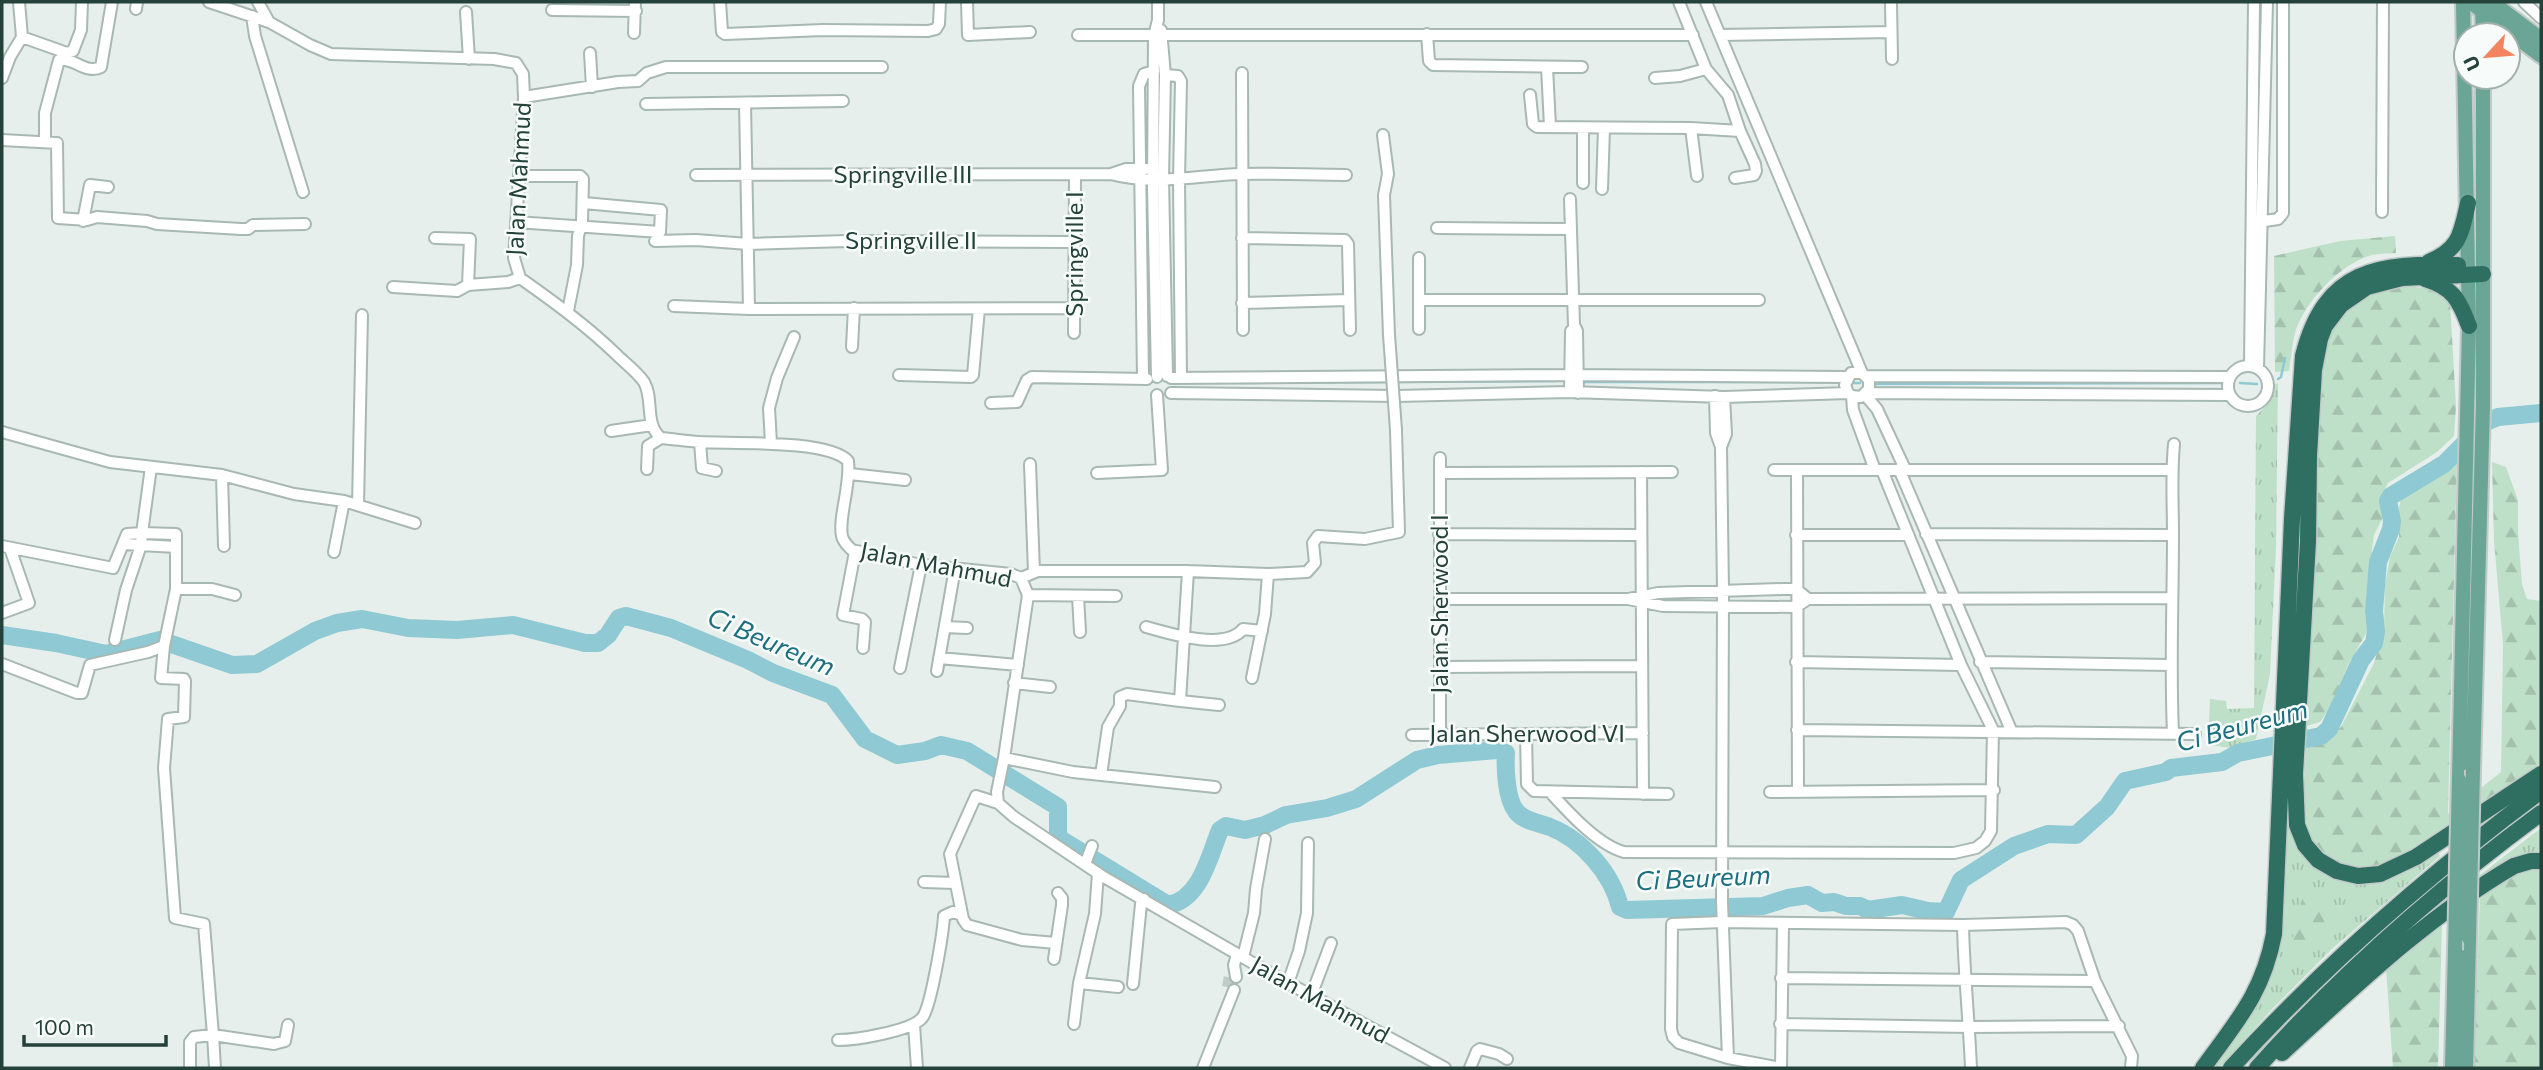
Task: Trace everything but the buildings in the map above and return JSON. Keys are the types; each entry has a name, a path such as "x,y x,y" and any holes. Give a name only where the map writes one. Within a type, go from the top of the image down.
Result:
{"highway":[{"path":"2421,271 2452,249 2460,237 2468,203"},
{"path":"2203,1068 2248,1005 2269,960 2274,934 2291,720 2292,519 2303,356 2308,334 2323,305 2346,284 2362,275 2383,268 2421,271 2476,270"},
{"path":"2421,271 2452,292 2461,305 2469,326"},
{"path":"2288,773 2297,825 2305,845 2318,860 2337,870 2358,876 2379,874 2401,865 2541,774"},
{"path":"2231,1068 2302,993 2357,941 2433,874 2541,791"},
{"path":"2257,1068 2350,972 2438,893 2541,813"},
{"path":"2266,1068 2412,937 2494,877 2514,866 2541,861"}],"main road":[{"path":"2452,1068 2459,780 2474,469 2483,405 2476,270 2468,203 2463,2"},
{"path":"2490,5 2502,21"},
{"path":"2490,5 2541,39"},
{"path":"2522,41 2541,56"},
{"path":"2466,1068 2473,770 2474,469 2468,413 2469,326 2476,270 2482,91"}],"street":[{"path":"2,78 6,56 22,37 19,2"},
{"path":"22,37 67,53 73,51 81,30 82,2"},
{"path":"45,141 45,113 59,60 62,58 91,70 101,67 112,2"},
{"name":"Jalan Mahmud","path":"209,2 269,22 310,45 337,55 516,63 523,74 524,97 514,263 520,278 568,311 638,374 647,389 654,431 661,438"},
{"path":"258,2 269,22"},
{"path":"720,2 720,27 725,34 823,30 928,31 936,29 939,24 940,2"},
{"path":"967,2 968,35 1030,32"},
{"path":"1158,2 1162,378"},
{"path":"1679,2 1706,69 1728,95 1755,164 1756,171 1748,178 1735,178"},
{"path":"1706,2 1852,349 1858,375 1870,384 1866,394"},
{"path":"1891,2 1892,59"},
{"path":"2254,2 2257,222"},
{"path":"2254,367 2257,222 2267,2"},
{"path":"2257,222 2278,219 2283,213 2283,2"},
{"path":"2382,212 2384,2"},
{"path":"2524,2 2541,18"},
{"path":"552,10 636,6 634,33"},
{"path":"466,12 469,59"},
{"path":"252,16 255,36 303,192"},
{"path":"1720,35 1891,32"},
{"path":"1427,34 1429,61 1433,65 1582,67"},
{"path":"1078,35 1693,35"},
{"path":"590,52 592,87"},
{"path":"524,97 618,82 638,82 648,73 666,67 882,67"},
{"path":"1547,67 1550,126"},
{"path":"1655,78 1680,76 1706,69"},
{"path":"1097,473 1162,470 1157,394 1153,388 1162,378 1179,175 1181,81 1178,76 1159,73 1144,74 1139,86 1139,174 1162,378 1174,386 1171,393"},
{"path":"1242,73 1243,330"},
{"path":"1728,95 1743,92"},
{"path":"1531,95 1534,125 1740,131"},
{"path":"646,104 843,101"},
{"path":"745,104 749,309"},
{"path":"1583,128 1583,183"},
{"path":"1602,189 1604,128"},
{"path":"1691,128 1697,176"},
{"path":"1021,578 1034,572 1188,571 1268,575 1307,572 1313,568 1313,543 1318,536 1365,540 1399,532 1384,195 1388,174 1383,135"},
{"path":"2,140 56,142 58,218 83,220 97,217 157,224 248,229 253,225 305,224"},
{"name":"Springville III","path":"696,175 1076,175 1111,174 1126,169 1139,174 1159,175 1346,176"},
{"name":"Springville I","path":"1074,332 1073,242 1076,175"},
{"path":"519,176 580,176 583,179 584,203 578,236 577,265 568,311"},
{"path":"83,220 90,185 108,187"},
{"path":"1570,199 1574,326 1570,331 1574,392"},
{"path":"516,222 660,232 660,210 584,203"},
{"path":"1437,228 1570,229"},
{"path":"435,238 470,239 468,285"},
{"path":"1242,238 1345,240 1348,244 1349,330"},
{"name":"Springville II","path":"655,240 748,244 847,241 1073,242"},
{"path":"1419,258 1419,329"},
{"path":"393,287 457,291 468,285 508,282 520,278"},
{"path":"1242,303 1348,300"},
{"path":"1420,300 1759,300"},
{"path":"674,306 749,309 1073,309"},
{"path":"852,347 854,309"},
{"path":"899,375 971,377 979,309"},
{"path":"358,505 362,316"},
{"path":"771,443 769,408 777,378 794,337"},
{"path":"2242,367 2254,367 2265,374 2269,386 2266,397 2256,405 2246,407 2236,403 2230,395 2230,377 2242,367"},
{"path":"1550,792 1566,809 1615,849 1646,853 1966,852 1985,841 1991,831 1994,790 1993,730 1961,664 1853,410 1845,385 1858,375"},
{"path":"991,404 1017,402 1027,380 1032,377 2230,377"},
{"path":"1409,377 1410,394"},
{"path":"1157,394 1574,392 1720,396 1866,394 2049,400 2230,395"},
{"path":"1866,394 1877,409 1926,534 2011,730"},
{"path":"1720,396 1726,434 1721,447 1722,918 1728,1058"},
{"path":"1853,410 1877,409"},
{"path":"611,431 652,425"},
{"path":"2,432 93,459 222,475 294,494 344,500 415,523"},
{"path":"648,469 648,446 661,438 699,442 771,443 838,453 848,461 850,474 905,480"},
{"path":"699,442 702,468 716,471"},
{"path":"2173,733 2170,665 2173,534 2171,470 2174,444"},
{"name":"Jalan Sherwood I","path":"1440,458 1440,734"},
{"path":"1030,464 1034,572"},
{"path":"115,640 126,590 141,545 151,467"},
{"path":"1774,470 2171,470"},
{"path":"1797,470 1798,792"},
{"path":"1641,472 1643,794"},
{"path":"1440,473 1672,472"},
{"name":"Jalan Mahmud","path":"850,474 842,531 847,545 855,552 921,565 1011,574 1021,578 1028,595 1004,760 996,797 998,803 1014,817 1088,855 1103,871 1234,972 1288,983 1445,1068"},
{"path":"222,475 224,546"},
{"path":"334,552 344,500"},
{"path":"6,547 110,568 115,567 127,534 176,534 176,589 164,645 161,678 184,679 184,716 168,719 164,768 175,918 204,924 215,1068"},
{"path":"1439,534 1640,535"},
{"path":"1926,534 2173,534"},
{"path":"1796,535 1908,535"},
{"path":"123,544 176,547"},
{"path":"2,613 29,603 6,547"},
{"path":"855,552 843,615 865,622 863,648"},
{"path":"900,668 921,565"},
{"path":"937,671 955,568"},
{"path":"1180,701 1188,571"},
{"path":"1252,678 1262,631 1268,575"},
{"path":"176,589 212,589 236,595"},
{"path":"1642,599 1723,590 1796,589 1808,599"},
{"path":"1028,595 1116,596"},
{"path":"1078,596 1080,632"},
{"path":"1440,599 1642,599 1723,606 1796,607 1808,599 2172,598"},
{"path":"945,627 967,628"},
{"path":"1146,628 1184,637 1228,640 1244,629 1262,631"},
{"path":"2,664 82,694 90,665 148,652 164,645"},
{"path":"939,658 1017,665"},
{"path":"1796,662 1961,664"},
{"path":"1980,662 2170,665"},
{"path":"1440,667 1642,666"},
{"path":"1014,683 1050,687"},
{"path":"1101,775 1108,727 1120,706 1120,697 1127,694 1219,705"},
{"path":"1797,730 2011,730 2195,734"},
{"name":"Jalan Sherwood VI","path":"1412,734 1643,733"},
{"path":"1527,734 1527,784 1534,791 1668,794"},
{"path":"1004,760 1073,772 1215,787"},
{"path":"1770,792 1994,790"},
{"path":"998,803 976,796 950,854 961,915 967,925 1022,940 1056,943"},
{"path":"1203,1068 1227,1006 1234,972 1254,914 1265,839"},
{"path":"1288,983 1300,951 1307,913 1308,843"},
{"path":"1074,1024 1079,983 1103,871"},
{"path":"924,883 955,883"},
{"path":"1054,959 1062,905 1062,898 1058,893"},
{"path":"1133,984 1144,900"},
{"path":"838,1040 859,1040 914,1025 924,1017 942,944 944,916 953,912 961,915"},
{"path":"1783,924 1781,1068 1728,1058 1679,1043 1673,1037 1671,1029 1672,923 1722,918 1783,924 1963,925 2066,922 2078,931 2095,981 2132,1056 2131,1068"},
{"path":"1963,925 1964,981 1970,1027 1971,1068"},
{"path":"1311,996 1331,943"},
{"path":"1781,978 2095,981"},
{"path":"1079,983 1118,987"},
{"path":"1780,1024 2119,1026"},
{"path":"190,1068 190,1042 194,1037 213,1035 274,1044 285,1041 288,1025"},
{"path":"914,1025 917,1068"},
{"path":"1470,1068 1480,1049 1507,1059"}],"green space":[{"path":"2395,236 2396,253 2372,255 2358,261 2335,277 2314,298 2299,322 2289,371 2275,372 2274,256 2340,241"},
{"path":"2407,285 2440,292 2450,302 2456,406 2454,436 2437,452 2388,483 2382,496 2382,519 2374,535 2365,612 2367,632 2349,663 2330,708 2320,722 2306,726 2321,357 2329,329 2345,307 2364,296"},
{"path":"2278,383 2276,547 2270,674 2256,739 2232,748 2208,745 2210,699 2226,701 2227,709 2254,708 2256,416 2269,402 2274,384"},
{"path":"2457,460 2448,814 2501,772 2503,644 2494,541 2492,462 2506,467 2518,500 2522,584 2527,599 2541,601 2541,763 2385,866 2338,864 2315,846 2303,816 2306,747 2320,744 2341,727 2374,663 2384,629 2385,585 2390,557 2399,537 2399,507 2402,497 2429,477 2446,471"},
{"path":"2288,813 2300,849 2315,867 2332,878 2349,883 2384,879 2437,851 2440,856 2333,948 2272,1009 2219,1068 2210,1068 2275,958 2283,912 2283,815"},
{"path":"2541,828 2541,855 2478,881 2476,878"},
{"path":"2541,866 2541,1068 2474,1068 2480,894 2503,877"},
{"path":"2315,888 2330,910 2334,924 2333,937 2309,947 2296,945 2292,940 2300,910 2306,897"},
{"path":"2442,925 2438,1068 2393,1068 2386,968"}],"waterway":[{"path":"2278,379 2281,377 2285,358"},
{"path":"1395,382 1556,381"},
{"path":"1241,383 1388,382"},
{"path":"1582,382 1835,382"},
{"path":"1031,383 1069,383"},
{"path":"1850,383 1860,383"},
{"path":"1875,384 2223,383"},
{"path":"2240,383 2257,384"},
{"name":"Ci Beureum","path":"2,635 106,654 160,640 232,665 257,664 315,631 337,623 362,619 408,628 457,630 513,625 585,643 598,643 608,635 619,618 626,616 671,628 773,673 832,695 865,739 897,755 925,751 941,745 967,751 1058,807 1060,839 1168,905 1188,895 1196,886 1220,830 1226,826 1245,830 1265,825 1286,815 1327,808 1356,799 1417,760 1438,755 1497,750 1506,753 1508,791 1516,811 1527,819 1562,833 1585,849 1610,882 1620,907 1627,910 1763,906 1808,895 1822,903 1834,902 1868,910 1902,905 1946,912 1961,880 2014,846 2048,834 2076,835 2107,807 2125,781 2166,772 2171,768 2222,762 2238,753 2321,736 2329,729 2361,660 2374,643 2378,562 2391,529 2388,501 2391,496 2444,464 2486,422 2498,417 2541,413"}],"tunnel":[{"path":"1227,987 1229,976"}]}
